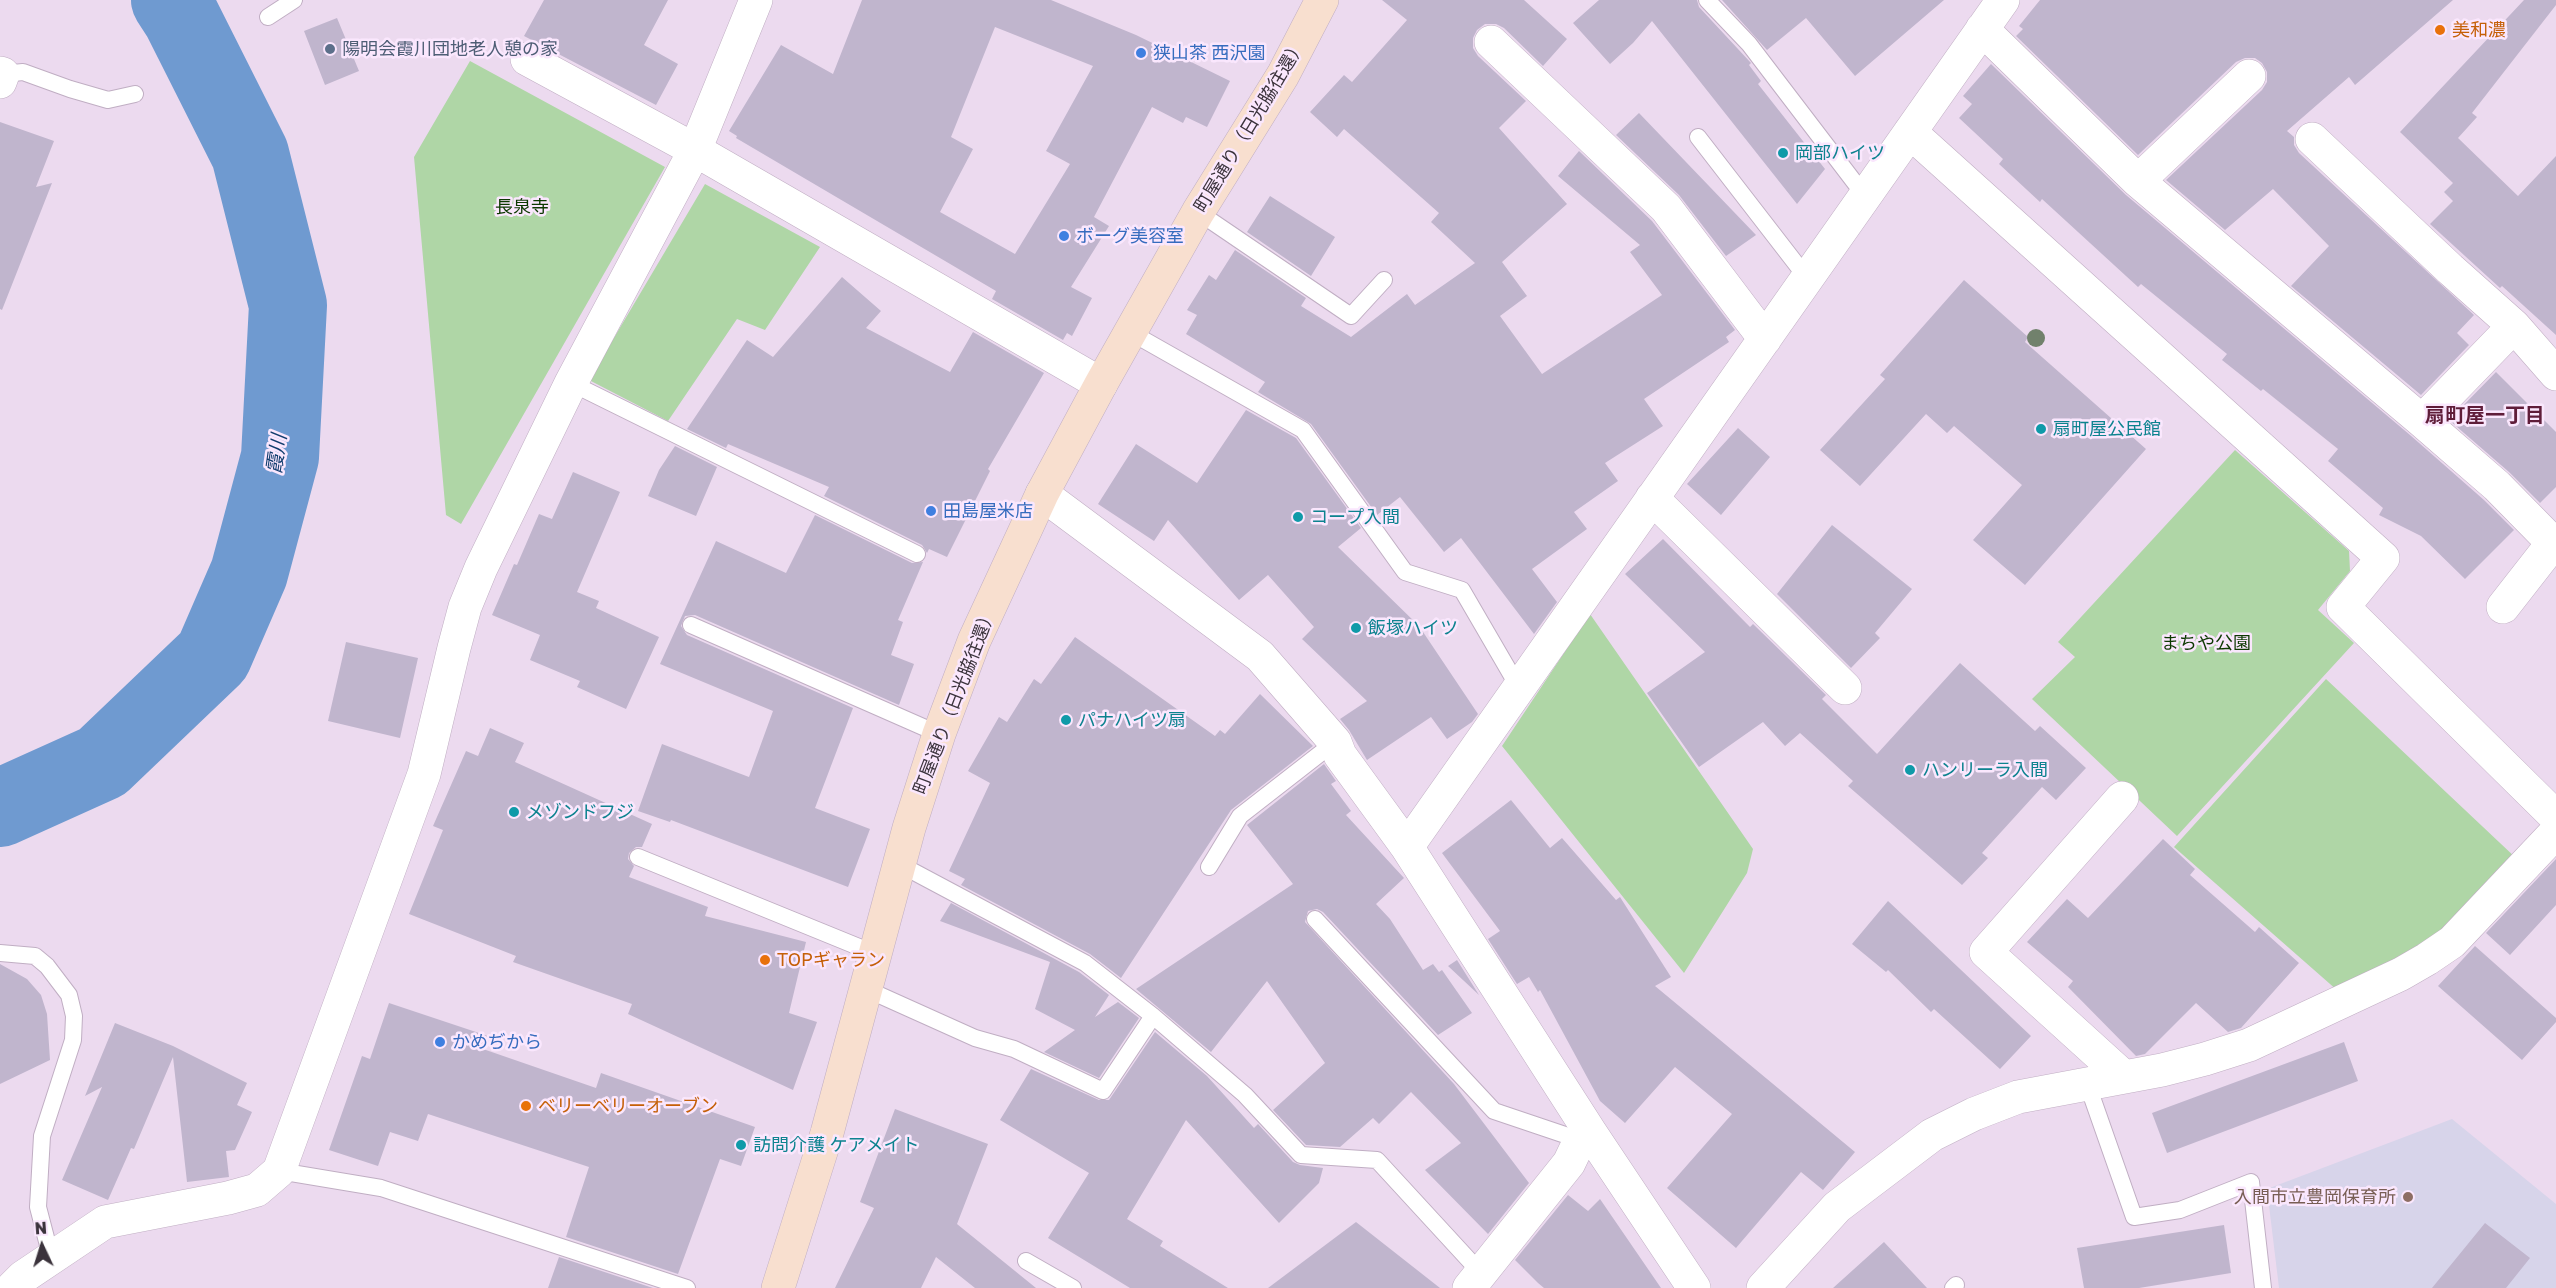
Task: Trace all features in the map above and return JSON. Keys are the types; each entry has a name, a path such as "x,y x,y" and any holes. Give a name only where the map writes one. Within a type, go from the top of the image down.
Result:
{"street":[{"path":"12,1288 51,1257 105,1222 228,1198 257,1190 279,1171 424,774 465,607 481,568 571,383 695,150 756,0"},
{"name":"町屋通り（日光脇往還）","path":"784,1285 909,828 939,734 974,641 1042,494 1101,384 1198,212 1283,75 1322,0"},
{"path":"1407,847 2003,0"},
{"path":"1982,29 2138,181 2422,420 2497,486 2553,543 2502,607"},
{"path":"1491,42 1666,208 1765,339"},
{"path":"527,59 695,150 1101,384"},
{"path":"2138,181 2249,76"},
{"path":"1910,132 2383,558 2343,607 2556,817"},
{"path":"2312,139 2514,326 2556,374"},
{"path":"2422,420 2514,326"},
{"path":"1042,494 1260,656 1335,742 1340,755 1407,847 1585,1136 1695,1288"},
{"path":"1652,498 1845,688"},
{"path":"2122,798 1986,952 2124,1077"},
{"path":"1763,1288 1837,1207 1932,1135 1974,1114 2018,1097 2205,1059 2249,1045 2311,1017 2427,959 2452,942 2556,832"},
{"path":"1475,1280 1569,1163 1585,1136"}],"lane":[{"path":"268,17 294,0"},
{"path":"1707,0 1749,44 1865,196"},
{"path":"1,76 22,72 70,90 108,100 135,94"},
{"path":"1698,137 1807,279"},
{"path":"1198,212 1350,316 1384,280"},
{"path":"1130,332 1303,430 1405,572 1462,590 1519,688"},
{"path":"571,383 917,554"},
{"path":"691,625 939,734"},
{"path":"1209,867 1240,816 1335,742"},
{"path":"638,857 876,954"},
{"path":"900,865 1085,963 1153,1016 1245,1095 1301,1155 1377,1160 1475,1280"},
{"path":"1315,919 1494,1111 1585,1136"},
{"path":"0,953 34,956 47,966 69,995 74,1016 73,1040 42,1136 39,1207 51,1257"},
{"path":"866,989 975,1038 1014,1050 1103,1091 1153,1016"},
{"path":"2087,1083 2134,1217 2180,1210 2251,1182 2263,1288"},
{"path":"279,1171 381,1188 687,1288"},
{"path":"1026,1261 1072,1288"}],"shaded area":[{"name":"入間市立豊岡保育所","path":"2452,1119 2556,1204 2556,1288 2279,1288 2267,1189"}],"green space":[{"name":"長泉寺","path":"470,61 665,167 461,524 446,515 414,157"},
{"path":"705,184 820,247 765,330 737,319 668,421 589,380"},
{"name":"まちや公園","path":"2235,450 2349,551 2350,571 2318,610 2354,643 2177,836 2032,699 2075,657 2058,642"},
{"path":"1590,614 1753,849 1747,873 1684,973 1502,746"},
{"path":"2326,679 2517,859 2451,931 2338,991 2174,847"}],"building":[{"path":"544,0 668,0 644,45 678,64 656,105 524,36"},
{"path":"862,0 1051,0 1136,35 1230,81 1207,127 1186,117 1183,123 1152,107 1094,217 1109,226 1071,287 1092,298 1072,336 1067,333 1063,340 992,299 996,291 736,138 737,136 729,131 781,45 833,74","holes":["995,27 1093,66 1046,151 1070,164 1015,254 940,212 973,149 951,137"]},
{"path":"1382,0 1524,0 1567,39 1543,66 1504,28 1496,24 1485,24 1477,30 1473,38 1473,48 1478,56 1526,101 1499,128 1567,204 1502,262 1527,296 1500,316 1542,374 1662,295 1630,252 1640,245 1558,176 1579,151 1652,221 1735,330 1726,337 1729,342 1644,399 1663,426 1605,463 1618,481 1574,512 1587,529 1532,569 1557,602 1534,634 1461,538 1444,552 1400,497 1377,515 1311,424 1258,392 1265,382 1186,334 1197,315 1187,310 1209,275 1216,280 1235,250 1306,298 1301,306 1351,337 1407,294 1415,305 1475,263 1431,222 1439,213 1344,129 1337,137 1310,112 1344,75 1352,82 1407,20"},
{"path":"1599,0 1697,0 1699,7 1751,63 1749,65 1761,81 1758,84 1825,169 1797,204 1652,21 1610,64 1573,23"},
{"path":"1722,0 1944,0 1855,76 1806,18 1767,50"},
{"path":"2040,0 2453,0 2355,85 2349,77 2287,131 2294,137 2294,145 2299,153 2474,315 2457,333 2469,345 2421,395 2291,286 2329,246 2273,189 2225,230 2166,180 2262,90 2267,82 2267,72 2262,63 2255,58 2245,58 2236,62 2138,155 2016,36 2023,29 2019,26"},
{"path":"2524,0 2556,0 2556,5 2472,113 2477,117 2458,138 2518,196 2556,156 2556,335 2430,224 2453,201 2444,192 2453,183 2400,132"},
{"path":"337,18 359,71 325,85 304,31"},
{"path":"1991,64 2126,195 2410,435 2484,500 2514,530 2465,579 2421,536 2379,515 2383,508 2328,461 2338,449 2263,389 2261,391 2222,360 2227,354 2141,284 2138,287 2042,199 2040,202 1999,164 2003,159 1959,118 1972,104 1963,96"},
{"path":"1639,113 1756,235 1726,256 1679,195 1616,135"},
{"path":"0,122 54,141 36,187 52,183 2,310 0,309"},
{"path":"1270,196 1335,237 1311,276 1247,232"},
{"path":"842,277 881,311 866,328 950,372 973,332 1044,373 988,469 990,471 947,557 929,549 927,553 922,545 824,496 829,487 728,444 726,448 687,429 747,340 773,357"},
{"name":"扇町屋公民館","path":"1964,280 2028,337 2025,342 2146,449 2025,585 1973,540 2022,485 1954,426 1947,433 1926,414 1860,486 1820,450 1885,379 1880,375"},
{"path":"2496,372 2556,432 2556,487 2540,503 2509,472 2449,420"},
{"path":"1246,410 1296,438 1361,528 1338,547 1419,626 1478,714 1472,722 1447,739 1431,717 1367,760 1340,719 1367,701 1302,639 1314,627 1268,575 1239,600 1168,520 1154,541 1098,504 1136,444 1197,483"},
{"path":"1738,428 1770,457 1721,515 1687,484"},
{"path":"675,446 717,467 696,516 648,496 659,470"},
{"path":"573,472 620,492 577,592 599,601 596,608 659,637 626,709 577,687 580,681 530,660 540,635 492,615 539,514 552,519"},
{"path":"815,515 912,563 923,562 898,620 903,622 891,655 914,664 899,705 695,615 685,616 681,626 687,635 853,708 815,808 870,829 848,887 671,820 670,822 638,811 662,744 749,777 773,711 660,664 716,541 786,573"},
{"path":"1832,525 1912,589 1875,633 1880,638 1851,668 1777,594"},
{"path":"1663,539 1750,627 1753,624 1826,695 1822,699 1877,754 1960,663 2035,731 2040,726 2086,768 2056,800 2042,787 1982,853 1988,858 1962,885 1848,786 1853,781 1800,733 1785,746 1763,722 1699,767 1647,693 1705,652 1625,574"},
{"path":"1075,637 1215,736 1220,730 1225,734 1260,694 1313,746 1231,810 1121,978 1090,954 961,885 965,879 949,871 990,783 968,771 999,717 1007,722 1034,679 1041,684"},
{"path":"346,642 418,658 400,738 328,721"},
{"path":"490,728 524,743 515,762 652,824 642,847 636,847 629,853 628,859 634,866 629,877 708,907 705,916 806,942 789,1013 817,1022 793,1090 628,1014 632,1004 513,962 516,956 409,914 443,830 433,826 466,751 478,756"},
{"path":"1324,764 1336,781 1331,784 1351,811 1346,815 1404,878 1376,904 1390,919 1423,970 1433,964 1439,972 1442,970 1472,1013 1438,1035 1323,912 1317,909 1308,911 1305,922 1454,1084 1529,1183 1488,1234 1425,1170 1461,1143 1411,1092 1379,1124 1373,1118 1340,1147 1306,1145 1273,1110 1325,1063 1267,981 1211,1052 1136,989 1293,884 1247,825"},
{"path":"1511,800 1550,848 1562,838 1616,900 1620,897 1671,977 1655,986 1855,1152 1823,1190 1801,1172 1736,1248 1667,1188 1732,1114 1675,1067 1625,1123 1600,1101 1540,990 1538,992 1529,977 1517,984 1488,939 1500,931 1442,853"},
{"path":"2163,839 2195,869 2190,875 2255,932 2259,927 2299,963 2241,1028 2228,1032 2196,1003 2145,1054 2136,1056 2068,987 2073,981 2027,942 2067,899 2088,918"},
{"path":"2556,859 2556,905 2510,955 2486,933"},
{"path":"1888,901 2031,1036 2000,1069 1934,1009 1931,1012 1888,970 1886,972 1852,944"},
{"path":"951,903 1079,972 1109,995 1095,1017 1118,1002 1139,1018 1099,1078 1044,1052 1075,1030 1035,1009 1050,962 940,921"},
{"path":"2475,946 2556,1018 2556,1022 2522,1060 2438,986"},
{"path":"1457,960 1479,995 1448,966"},
{"path":"0,964 27,979 41,995 47,1014 50,1060 0,1084"},
{"path":"389,1003 488,1036 483,1049 596,1088 601,1073 755,1127 741,1166 720,1159 678,1274 566,1237 589,1167 428,1114 418,1141 390,1132 378,1166 329,1150 362,1056 370,1059"},
{"path":"115,1023 173,1046 247,1083 237,1105 252,1112 235,1150 226,1151 229,1177 187,1182 173,1057 134,1149 131,1148 108,1200 62,1180 102,1087 85,1096"},
{"path":"1155,1032 1207,1076 1254,1128 1258,1124 1293,1162 1323,1168 1319,1183 1279,1223 1186,1120 1127,1219 1163,1241 1160,1246 1228,1288 1130,1288 1048,1238 1089,1173 1000,1120 1031,1069 1099,1100 1109,1100"},
{"path":"2344,1042 2358,1081 2167,1153 2152,1113"},
{"path":"895,1109 988,1144 957,1224 1036,1288 975,1288 936,1257 921,1288 835,1288 874,1208 860,1202"},
{"path":"1568,1195 1588,1211 1600,1199 1661,1288 1544,1288 1515,1260"},
{"path":"1356,1222 1440,1288 1268,1288"},
{"path":"2485,1223 2530,1258 2506,1288 2432,1288"},
{"path":"2224,1225 2231,1273 2139,1288 2084,1288 2077,1248"},
{"path":"1884,1242 1927,1288 1833,1288"},
{"path":"559,1257 653,1288 548,1288"}],"waterway":[{"name":"霞川","path":"0,808 102,762 213,656 249,573 280,457 288,305 250,154 181,17 170,0"}],"place":[{"name":"美和濃","path":"2440,30"},
{"name":"陽明会霞川団地老人憩の家","path":"330,49"},
{"name":"狭山茶 西沢園","path":"1141,53"},
{"name":"岡部ハイツ","path":"1783,153"},
{"name":"ボーグ美容室","path":"1064,236"},
{"name":"扇町屋公民館","path":"2041,429"},
{"name":"田島屋米店","path":"931,511"},
{"name":"コープ入間","path":"1298,517"},
{"name":"飯塚ハイツ","path":"1356,628"},
{"name":"パナハイツ扇","path":"1066,720"},
{"name":"ハンリーラ入間","path":"1910,770"},
{"name":"メゾンドフジ","path":"514,812"},
{"name":"TOPギャラン","path":"765,960"},
{"name":"かめぢから","path":"440,1042"},
{"name":"ベリーベリーオーブン","path":"526,1106"},
{"name":"訪問介護 ケアメイト","path":"741,1145"},
{"name":"入間市立豊岡保育所","path":"2408,1197"}],"district":[{"name":"扇町屋一丁目","path":"2485,416"}]}
